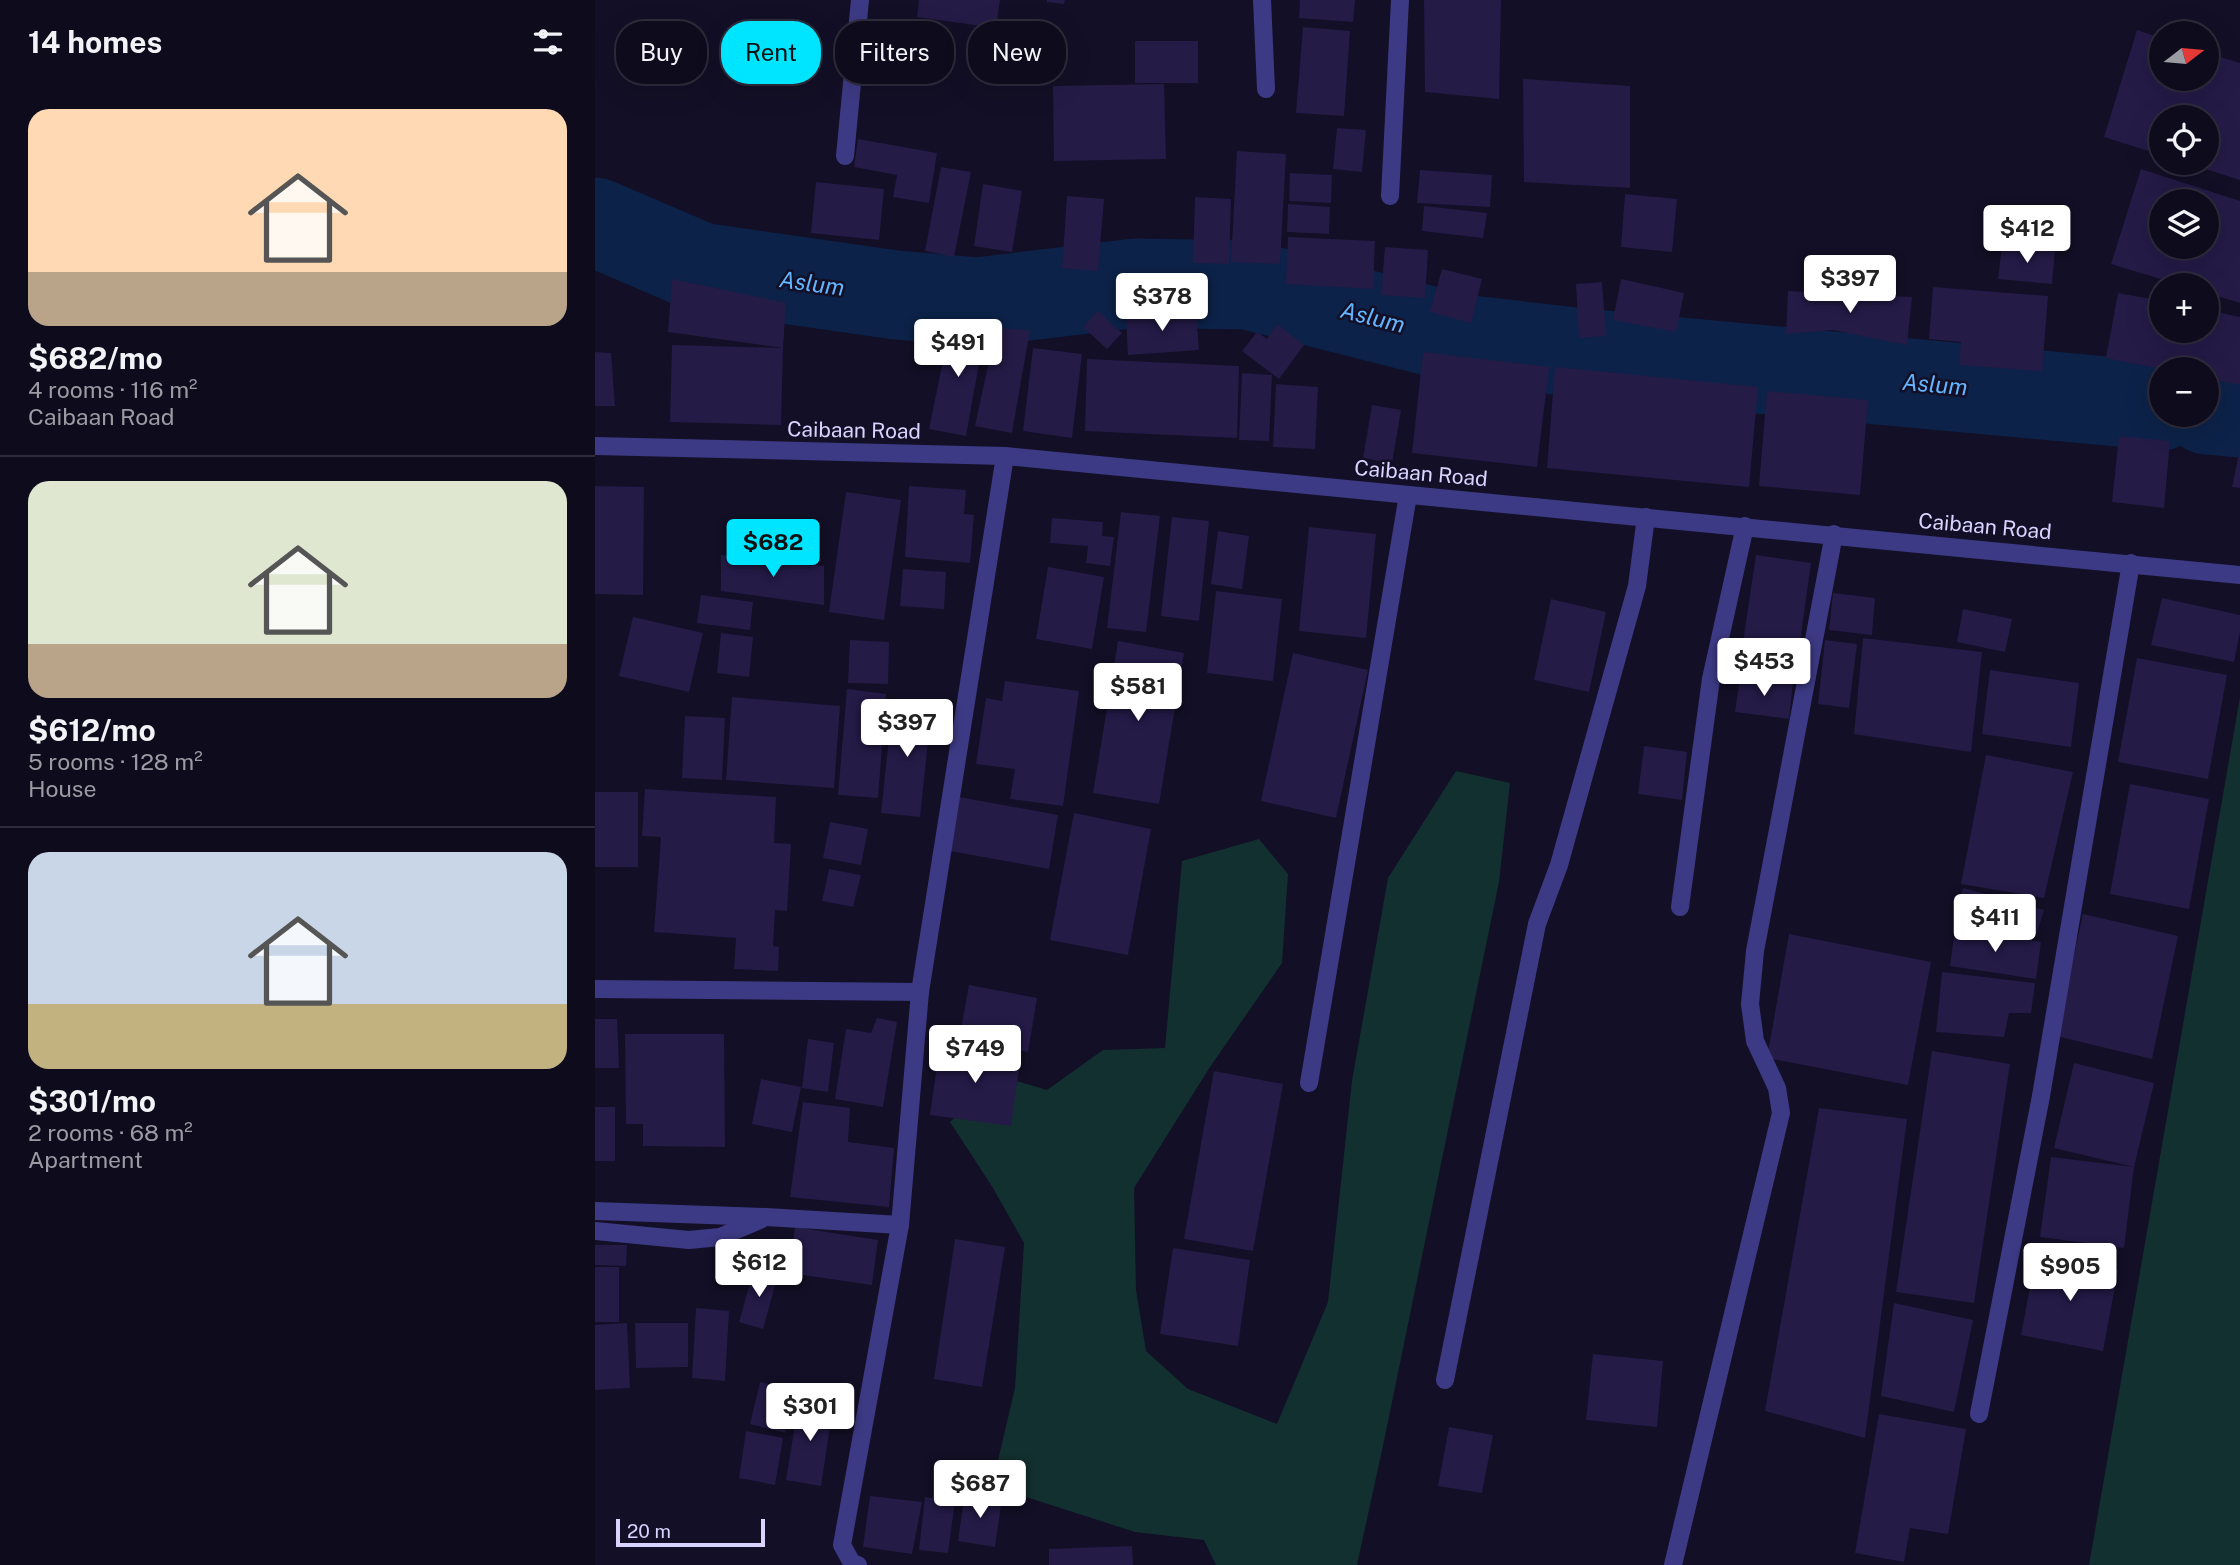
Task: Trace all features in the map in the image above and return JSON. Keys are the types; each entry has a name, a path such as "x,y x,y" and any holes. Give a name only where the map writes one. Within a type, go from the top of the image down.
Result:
{"street":[{"path":"845,156 859,0"},
{"path":"1262,0 1266,89"},
{"path":"1390,196 1400,0"},
{"name":"Caibaan Road","path":"595,446 1005,456 2240,575"},
{"path":"857,1565 852,1563 842,1545 900,1225 920,992 1005,456"},
{"path":"1309,1083 1408,495"},
{"path":"1445,1380 1538,924 1559,865 1637,586 1646,517"},
{"path":"1681,907 1711,679 1745,526"},
{"path":"1673,1565 1781,1112 1777,1088 1755,1041 1750,1004 1752,978 1834,534"},
{"path":"1979,1413 2041,1096 2131,563"},
{"path":"595,989 920,992"},
{"path":"595,1211 900,1225"},
{"path":"595,1231 689,1240 720,1237 766,1217"}],"green space":[{"path":"2240,697 2240,1565 2089,1565"},
{"path":"1456,771 1510,783 1499,882 1357,1565 1216,1565 1204,1540 1135,1532 992,1486 1015,1388 1024,1243 993,1188 950,1122 1000,1076 1047,1090 1103,1050 1165,1048 1182,861 1259,839 1288,874 1282,963 1210,1067 1134,1188 1136,1290 1146,1351 1188,1389 1277,1424 1328,1302 1352,1081 1388,878"}],"building":[{"path":"919,0 1000,0 997,21 968,21 968,24 917,17"},
{"path":"1047,0 1065,0 1064,4"},
{"path":"1300,0 1355,0 1353,22 1299,18"},
{"path":"1424,0 1501,0 1499,99 1425,92"},
{"path":"1303,27 1350,31 1344,116 1296,113"},
{"path":"2137,30 2149,34 2149,91 2219,91 2219,57 2240,63 2240,180 2219,173 2219,105 2149,105 2149,151 2104,137"},
{"path":"1135,41 1198,41 1198,83 1135,83"},
{"path":"1523,79 1630,86 1630,188 1524,182"},
{"path":"1164,84 1166,159 1054,161 1053,86"},
{"path":"1337,128 1366,130 1362,172 1333,169"},
{"path":"858,139 937,153 929,203 893,197 897,175 854,167"},
{"path":"1237,151 1286,154 1280,264 1231,262"},
{"path":"941,167 971,172 954,257 925,251"},
{"path":"2141,169 2149,172 2149,175 2160,175 2203,189 2149,189 2149,259 2219,259 2219,194 2240,201 2240,303 2219,297 2219,273 2149,273 2149,276 2111,264"},
{"path":"1420,170 1492,175 1490,207 1417,203"},
{"path":"1290,173 1332,175 1331,203 1289,201"},
{"path":"816,182 884,189 879,240 811,233"},
{"path":"983,184 1022,191 1012,252 974,246"},
{"path":"1625,194 1677,199 1672,252 1621,247"},
{"path":"1067,196 1104,199 1098,271 1062,268"},
{"path":"1195,197 1231,199 1229,264 1193,263"},
{"path":"1288,204 1330,207 1329,234 1287,232"},
{"path":"1424,206 1487,213 1483,238 1422,231"},
{"path":"1288,237 1375,241 1373,289 1286,284"},
{"path":"2002,246 2055,250 2052,284 1998,279"},
{"path":"1385,247 1428,250 1425,298 1381,295"},
{"path":"1442,269 1482,279 1471,323 1430,312"},
{"path":"672,279 786,303 783,348 668,332"},
{"path":"1621,279 1684,293 1676,332 1613,320"},
{"path":"1602,282 1606,336 1579,338 1576,284"},
{"path":"1933,287 2048,296 2042,371 1959,365 1961,342 1929,339"},
{"path":"1788,291 1912,297 1907,345 1833,330 1786,334"},
{"path":"2118,293 2149,299 2149,343 2219,343 2219,313 2240,317 2240,385 2219,381 2219,357 2149,357 2149,366 2106,358"},
{"path":"1098,311 1122,333 1107,349 1083,327"},
{"path":"1196,312 1199,350 1128,355 1126,315"},
{"path":"951,322 986,325 966,436 929,429"},
{"path":"1277,324 1304,345 1279,379 1242,351 1257,332 1267,339"},
{"path":"996,328 1030,330 1012,433 975,426"},
{"path":"672,345 783,348 781,425 670,422"},
{"path":"1033,348 1082,354 1072,438 1023,431"},
{"path":"595,352 611,353 615,406 595,406"},
{"path":"1423,352 1549,367 1537,467 1412,453"},
{"path":"1087,359 1239,366 1237,438 1085,431"},
{"path":"1555,367 1758,387 1749,487 1547,468"},
{"path":"1242,373 1272,375 1269,441 1239,440"},
{"path":"1276,384 1318,387 1315,449 1273,447"},
{"path":"1767,391 1868,400 1860,495 1759,486"},
{"path":"1372,405 1401,410 1392,463 1363,458"},
{"path":"2119,436 2170,441 2164,508 2112,502"},
{"path":"2240,453 2240,488 2232,487"},
{"path":"595,486 644,487 643,595 595,594"},
{"path":"909,486 966,490 964,514 974,515 970,563 905,557"},
{"path":"846,492 901,500 884,620 829,612"},
{"path":"1121,512 1160,516 1146,632 1107,628"},
{"path":"1172,517 1209,521 1199,621 1161,616"},
{"path":"1052,518 1103,522 1102,536 1114,537 1110,566 1086,563 1088,546 1050,543"},
{"path":"1309,527 1376,534 1366,638 1299,631"},
{"path":"1218,531 1249,536 1242,589 1211,584"},
{"path":"721,555 824,566 824,605 721,591"},
{"path":"1756,555 1811,563 1795,678 1739,669"},
{"path":"1048,567 1104,577 1092,649 1036,639"},
{"path":"903,569 946,572 944,609 900,606"},
{"path":"1216,591 1282,599 1273,681 1207,673"},
{"path":"1833,593 1875,598 1872,635 1829,630"},
{"path":"701,595 753,602 750,630 697,623"},
{"path":"2162,598 2240,615 2240,632 2234,662 2151,645"},
{"path":"1551,599 1606,612 1589,692 1534,680"},
{"path":"1963,609 2012,619 2005,652 1957,642"},
{"path":"633,617 703,633 689,692 619,676"},
{"path":"721,633 753,637 749,677 717,673"},
{"path":"1863,638 1982,652 1971,752 1854,734"},
{"path":"850,640 889,642 888,684 848,683"},
{"path":"1825,640 1857,644 1849,708 1818,704"},
{"path":"1118,641 1184,653 1159,804 1093,793"},
{"path":"1293,653 1368,670 1336,818 1261,801"},
{"path":"2137,658 2227,675 2208,779 2118,762"},
{"path":"1990,670 2079,683 2071,747 1982,734"},
{"path":"1740,677 1793,683 1789,719 1735,712"},
{"path":"1005,681 1079,691 1063,806 1010,799 1015,769 976,764 986,698 1002,701"},
{"path":"847,689 886,694 878,798 838,795"},
{"path":"732,697 840,706 834,788 726,780"},
{"path":"893,700 932,704 920,817 881,813"},
{"path":"685,716 725,718 722,780 682,778"},
{"path":"1644,746 1687,752 1682,800 1638,794"},
{"path":"1986,755 2073,772 2044,898 1961,884"},
{"path":"2130,784 2209,799 2189,909 2110,894"},
{"path":"645,789 776,797 774,843 791,844 787,911 775,910 773,946 779,947 778,971 734,969 736,938 654,932 661,837 642,836"},
{"path":"595,792 638,792 638,867 595,867"},
{"path":"959,797 1058,815 1049,869 950,851"},
{"path":"1074,813 1151,829 1128,955 1050,940"},
{"path":"830,822 868,829 861,865 823,858"},
{"path":"829,869 861,875 853,907 822,901"},
{"path":"1963,888 2044,910 2037,933 1957,912"},
{"path":"2083,914 2178,936 2152,1059 2056,1036"},
{"path":"1955,929 2041,942 2036,979 1950,966"},
{"path":"1789,934 1931,962 1908,1085 1767,1058"},
{"path":"1942,972 2035,983 2031,1013 2009,1013 2004,1037 1936,1032"},
{"path":"969,985 1037,998 1028,1052 959,1040"},
{"path":"877,1018 897,1022 883,1107 835,1099 846,1029 871,1033"},
{"path":"595,1019 617,1019 619,1068 595,1068"},
{"path":"625,1034 724,1034 725,1147 643,1146 643,1124 626,1124"},
{"path":"808,1039 834,1043 828,1092 802,1088"},
{"path":"940,1044 1021,1055 1011,1126 930,1115"},
{"path":"1932,1051 2010,1064 1974,1303 1896,1292"},
{"path":"2074,1063 2154,1083 2134,1167 2054,1148"},
{"path":"1214,1071 1283,1084 1253,1251 1184,1239"},
{"path":"761,1079 801,1087 792,1132 752,1124"},
{"path":"803,1102 850,1108 848,1142 894,1148 889,1207 790,1197"},
{"path":"595,1107 615,1107 615,1161 595,1161"},
{"path":"1819,1108 1907,1119 1865,1438 1765,1411"},
{"path":"2051,1157 2134,1167 2124,1248 2040,1237"},
{"path":"795,1227 878,1240 872,1285 789,1273"},
{"path":"955,1239 1005,1247 982,1387 934,1379"},
{"path":"595,1245 627,1245 626,1266 595,1265"},
{"path":"1173,1248 1250,1260 1238,1346 1160,1334"},
{"path":"2036,1256 2118,1270 2103,1351 2021,1335"},
{"path":"595,1267 619,1267 619,1322 595,1322"},
{"path":"754,1269 778,1275 763,1329 739,1322"},
{"path":"1894,1303 1973,1320 1954,1412 1881,1396"},
{"path":"696,1308 729,1311 725,1381 692,1378"},
{"path":"627,1323 630,1388 595,1390 595,1325"},
{"path":"635,1323 688,1323 688,1367 636,1368"},
{"path":"1593,1354 1663,1361 1657,1427 1586,1420"},
{"path":"760,1382 795,1390 785,1433 750,1424"},
{"path":"799,1400 833,1406 821,1486 786,1480"},
{"path":"1879,1414 1966,1429 1948,1534 1910,1528 1904,1562 1855,1553"},
{"path":"1449,1427 1493,1435 1482,1493 1438,1486"},
{"path":"746,1431 783,1438 775,1485 739,1478"},
{"path":"965,1492 1002,1498 995,1547 958,1541"},
{"path":"870,1496 922,1502 912,1554 863,1547"},
{"path":"925,1497 955,1501 948,1553 919,1550"},
{"path":"1132,1546 1133,1565 1049,1565 1049,1549"}],"waterway":[{"name":"Aslum","path":"595,222 700,267 896,295 978,302 1136,283 1248,285 1462,339 1583,353 2149,405"},
{"name":"Aslum","path":"2219,411 2240,413"}]}
